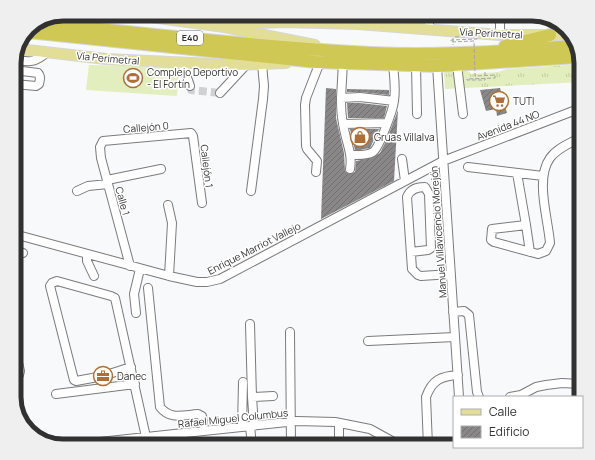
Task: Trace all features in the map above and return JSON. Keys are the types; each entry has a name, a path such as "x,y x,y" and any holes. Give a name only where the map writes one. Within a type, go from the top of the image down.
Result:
{"highway":[{"name":"Vía Perimetral","path":"38,29 245,43 393,64 437,66 478,52 518,51 571,46"},
{"name":"Vía Perimetral","path":"38,29 318,62 372,53 455,59 574,57"},
{"path":"478,52 550,35"}],"main road":[{"name":"Vía Perimetral","path":"193,21 224,27 342,57"},
{"name":"Vía Perimetral","path":"224,27 261,21"},
{"name":"Vía Perimetral","path":"371,21 454,34 500,36 564,35"},
{"name":"Vía Perimetral","path":"23,49 106,59 182,63 246,65 318,62"}],"street":[{"path":"429,21 429,30"},
{"path":"500,21 500,36"},
{"path":"21,60 37,60 47,52"},
{"path":"342,57 341,110 351,155 350,169"},
{"path":"455,59 463,114"},
{"path":"316,172 318,161 306,146 305,105 318,62"},
{"path":"182,63 190,86"},
{"path":"251,191 263,99 264,86 262,64"},
{"path":"351,155 371,153 376,149 393,109 393,64"},
{"path":"220,93 246,65"},
{"path":"416,65 417,114"},
{"name":"Manuel Villavicencio Morejón","path":"437,66 459,396"},
{"path":"21,71 38,73 40,80 39,84 36,86 21,85"},
{"path":"342,98 360,97 394,101"},
{"name":"Avenida 44 NO","path":"443,161 574,111"},
{"path":"343,124 387,123"},
{"name":"Callejón 0","path":"103,141 191,133"},
{"name":"Callejón 1","path":"191,133 193,136 202,203"},
{"name":"Calle 1","path":"103,141 100,147 101,158 130,266"},
{"path":"526,225 491,230 491,240 538,254 546,251 550,243 542,184 544,170 550,158 556,151 574,144"},
{"path":"402,159 405,181"},
{"name":"Enrique Marriot Vallejo","path":"21,236 140,269 197,282 207,282 220,279 443,161"},
{"path":"468,167 543,176"},
{"path":"77,191 88,186 161,169"},
{"path":"517,173 530,252"},
{"path":"411,252 430,250 431,248 429,194 425,186 417,187 411,190 407,197 412,269 418,275 451,274"},
{"path":"168,205 172,223 169,276"},
{"path":"87,254 89,266 94,276"},
{"path":"136,313 134,294 140,269"},
{"path":"131,367 103,376 76,381 74,380 50,286 52,283 57,281 115,298 135,384 146,437"},
{"path":"148,288 160,407 164,412 172,416 198,414 202,416 204,431"},
{"path":"453,312 464,311 469,315 479,396"},
{"path":"249,426 252,397 250,324"},
{"path":"290,332 291,439"},
{"path":"368,341 455,337"},
{"path":"428,439 426,397 428,391 441,377 458,375"},
{"path":"243,382 251,439"},
{"path":"516,396 521,395 536,387 562,383 574,384"},
{"path":"56,394 135,384"},
{"path":"252,397 273,396"},
{"name":"Rafael Miguel Columbus","path":"127,439 291,422 339,422 370,429 388,439"},
{"path":"339,422 339,439"}],"path":[{"path":"455,59 454,34 477,36 477,39 451,40 451,42 474,41 475,76 495,75 496,78 467,80 485,80"}],"green space":[{"path":"574,64 574,82 445,89 444,74 447,70 466,70 471,74 498,72 507,69"},
{"name":"Complejo Deportivo - El Fortín","path":"89,65 179,67 177,96 86,90"}],"building":[{"path":"326,88 336,89 336,118 344,153 345,171 349,174 355,172 356,161 372,158 380,153 398,110 394,181 321,219"},
{"path":"500,88 507,113 497,116 496,109 486,111 480,90"},
{"path":"347,89 389,90 389,95 347,92"},
{"path":"347,103 387,106 384,118 348,118"},
{"path":"350,129 379,129 370,148 355,150"}],"tunnel":[{"path":"190,86 191,90 220,93"}],"place":[{"name":"Complejo Deportivo - El Fortín","path":"133,78"},
{"name":"TUTI","path":"499,101"},
{"name":"Gruas Villalva","path":"360,137"},
{"name":"Danec","path":"103,376"}]}
